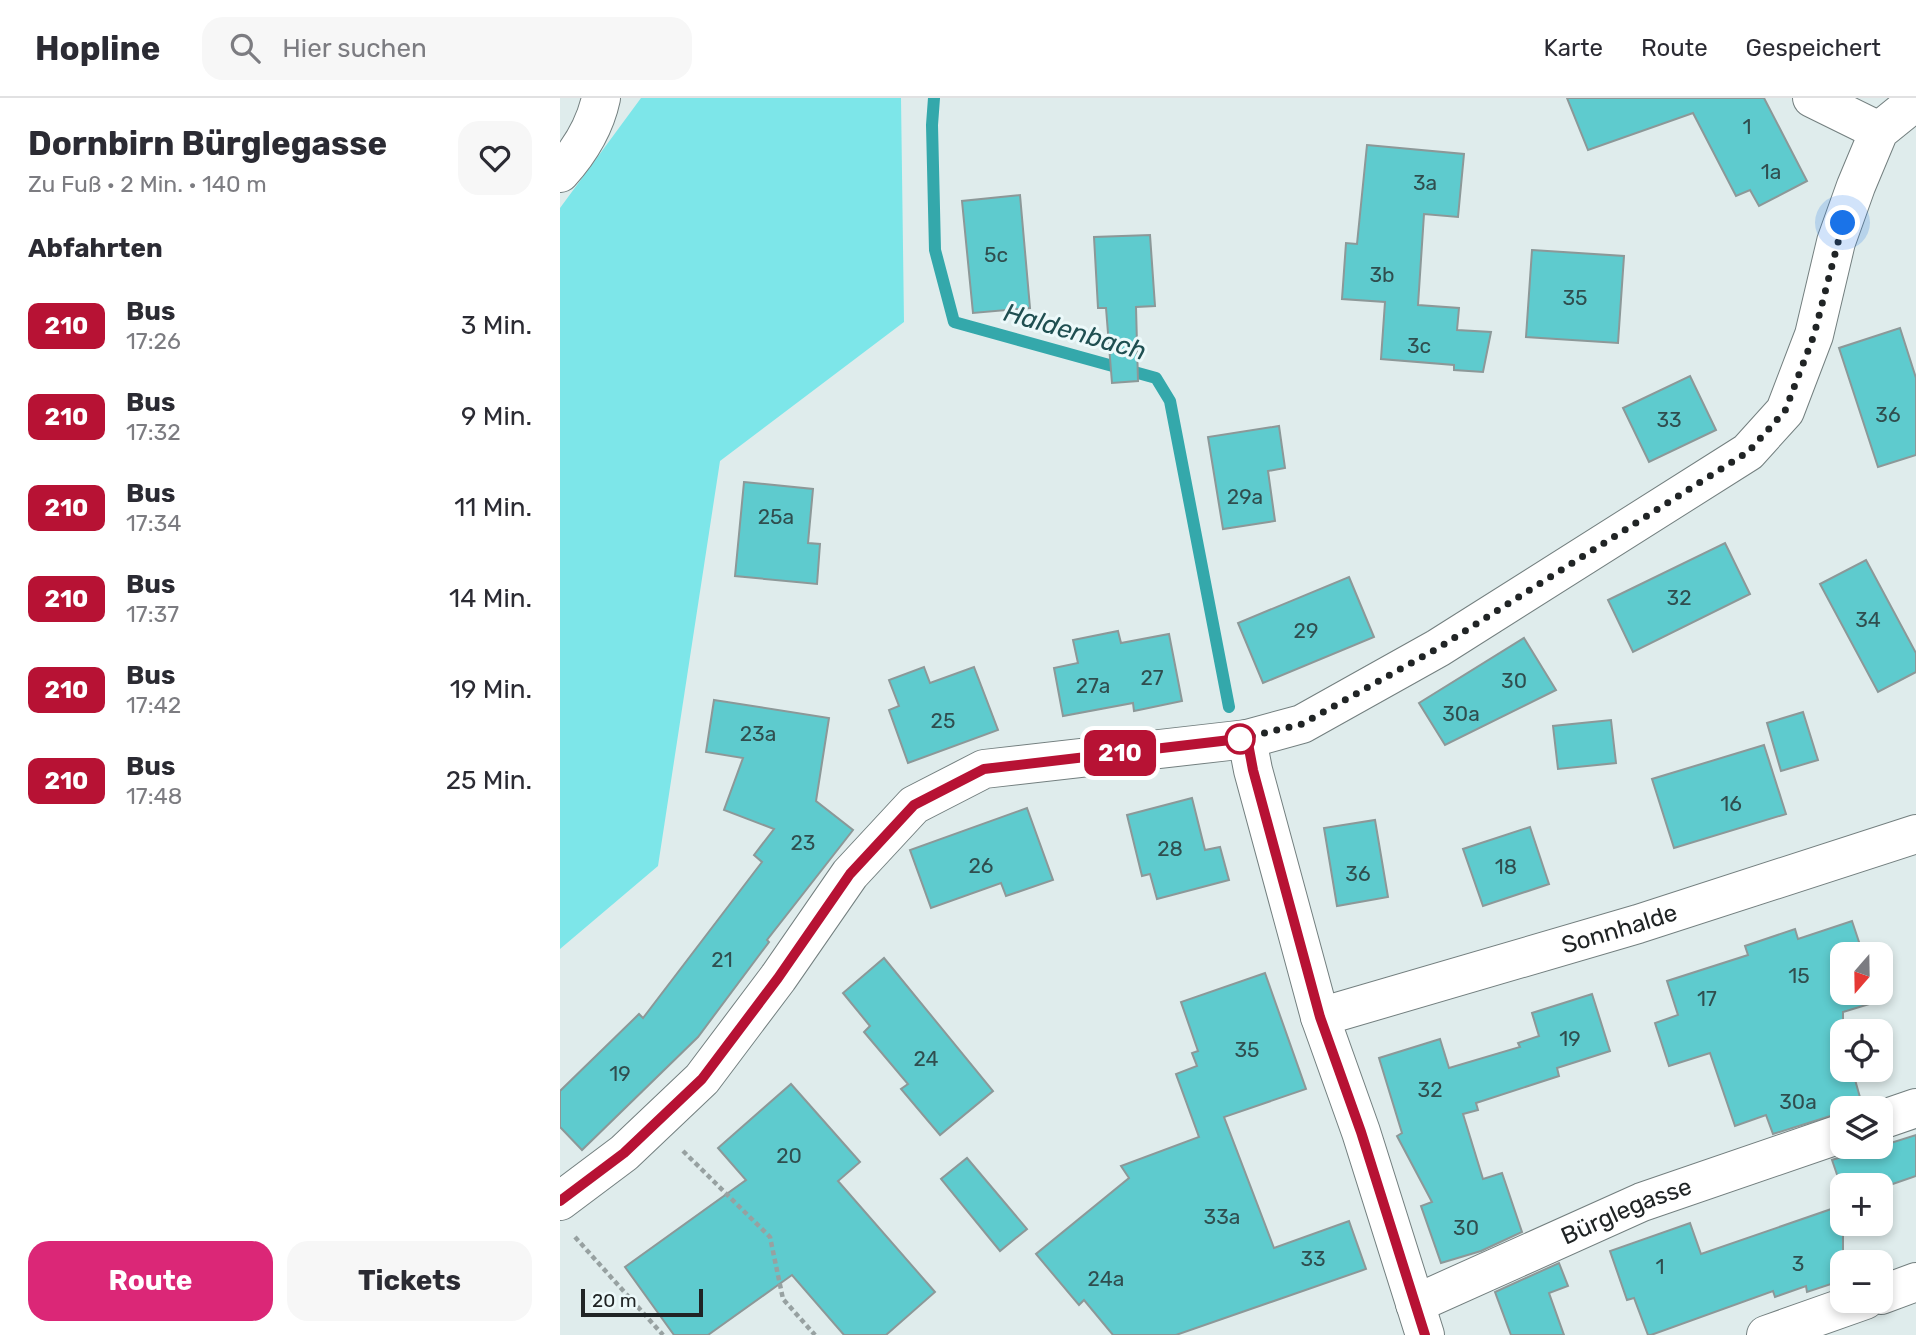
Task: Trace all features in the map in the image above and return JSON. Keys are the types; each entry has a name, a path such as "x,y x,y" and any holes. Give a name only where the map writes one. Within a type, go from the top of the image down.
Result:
{"street":[{"path":"560,173 572,160 587,135 601,98"},
{"path":"1812,98 1879,131"},
{"path":"564,1215 702,1079 778,978 850,874 914,805 984,769 1247,738 1302,724 1438,648 1748,452 1785,411 1814,335 1836,242 1879,131 1916,101"},
{"name":"Bürglegasse","path":"1247,738 1253,770 1320,1017 1361,1132 1420,1319 1642,1202 1830,1137"},
{"name":"Sonnhalde","path":"1320,1017 1638,924 1916,834"},
{"path":"1893,1116 1916,1108"},
{"path":"1893,1290 1916,1282"},
{"path":"1766,1335 1830,1312"}],"path":[{"path":"655,1123 770,1237 783,1299 815,1335"},
{"path":"564,1215 663,1335"}],"shaded area":[{"path":"641,98 901,98 904,322 720,461 658,866 560,949 560,208"}],"building":[{"path":"1567,98 1764,98 1807,181 1759,206 1750,190 1736,196 1693,113 1588,150"},
{"path":"1367,145 1464,154 1458,217 1424,214 1418,305 1459,308 1457,330 1491,332 1483,372 1454,370 1454,365 1381,359 1385,302 1342,299 1346,243 1357,244"},
{"path":"1020,195 1030,308 973,313 962,201"},
{"path":"1150,235 1155,306 1136,307 1138,381 1112,383 1106,308 1098,308 1094,237"},
{"path":"1532,250 1624,256 1618,343 1526,337"},
{"path":"1900,328 1916,378 1916,455 1878,467 1839,348"},
{"path":"1690,376 1716,430 1649,462 1623,408"},
{"path":"1279,426 1285,468 1268,471 1275,521 1223,529 1208,437"},
{"path":"744,482 813,489 808,543 820,544 817,584 735,576"},
{"path":"1725,543 1750,594 1633,652 1608,600"},
{"path":"1866,560 1916,653 1916,672 1878,692 1820,584"},
{"path":"1349,577 1374,637 1263,683 1238,623"},
{"path":"1118,631 1121,643 1169,634 1182,701 1134,711 1133,703 1063,716 1054,668 1078,663 1073,640"},
{"path":"1524,638 1556,690 1445,745 1419,703"},
{"path":"924,667 930,683 974,667 998,730 908,763 889,710 899,706 889,680"},
{"path":"714,700 829,718 816,801 853,830 767,940 769,942 698,1037 582,1150 560,1127 560,1091 639,1014 643,1018 762,862 754,855 774,829 724,810 743,758 706,752"},
{"path":"1803,712 1818,760 1781,771 1767,723"},
{"path":"1611,720 1616,763 1558,769 1553,726"},
{"path":"1764,745 1786,814 1674,848 1652,779"},
{"path":"1192,798 1205,850 1220,847 1229,880 1157,899 1150,874 1142,876 1127,815"},
{"path":"1027,808 1053,880 1006,896 1001,883 931,908 910,850"},
{"path":"1375,820 1388,897 1337,906 1324,828"},
{"path":"1530,827 1549,884 1483,906 1463,849"},
{"path":"1852,921 1859,942 1830,942 1830,1005 1866,1005 1843,1012 1843,1019 1830,1019 1830,1082 1856,1082 1860,1096 1830,1096 1830,1116 1773,1134 1766,1115 1735,1126 1710,1053 1669,1066 1655,1023 1678,1015 1667,981 1748,955 1745,946 1795,929 1798,939"},
{"path":"884,958 993,1091 940,1135 901,1089 908,1084 864,1032 870,1026 843,993"},
{"path":"1265,973 1306,1089 1224,1117 1274,1248 1349,1221 1366,1269 1176,1335 1113,1335 1084,1300 1079,1305 1036,1254 1129,1178 1121,1166 1199,1137 1176,1074 1197,1066 1192,1053 1198,1051 1181,1002"},
{"path":"1592,994 1610,1051 1557,1068 1559,1076 1476,1103 1478,1110 1463,1114 1483,1179 1502,1173 1522,1232 1481,1251 1441,1263 1421,1206 1432,1202 1397,1136 1402,1133 1379,1058 1440,1039 1449,1068 1520,1047 1518,1043 1539,1036 1532,1013"},
{"path":"791,1084 860,1162 838,1181 935,1292 886,1335 844,1335 792,1275 708,1335 674,1335 625,1267 746,1180 718,1148"},
{"path":"1916,1135 1916,1176 1893,1184 1893,1173 1836,1173 1832,1160 1835,1159 1893,1159 1893,1142"},
{"path":"967,1158 1027,1229 1000,1251 941,1179"},
{"path":"1830,1209 1830,1236 1843,1236 1843,1250 1830,1250 1830,1284 1807,1292 1806,1286 1775,1297 1773,1291 1648,1335 1634,1298 1627,1300 1610,1251 1690,1223 1701,1254"},
{"path":"1559,1263 1568,1286 1549,1293 1564,1335 1511,1335 1495,1292"}],"waterway":[{"name":"Haldenbach","path":"934,98 932,125 935,250 954,322 1156,378 1170,401 1229,707"}],"bus line":[{"name":"210","path":"560,1201 624,1153 702,1079 778,978 850,874 914,805 984,769 1247,738 1253,770 1320,1017 1361,1132 1425,1335"}],"route":[{"path":"1240,739 1302,724 1438,648 1748,452 1785,411 1814,335 1843,223"}]}
